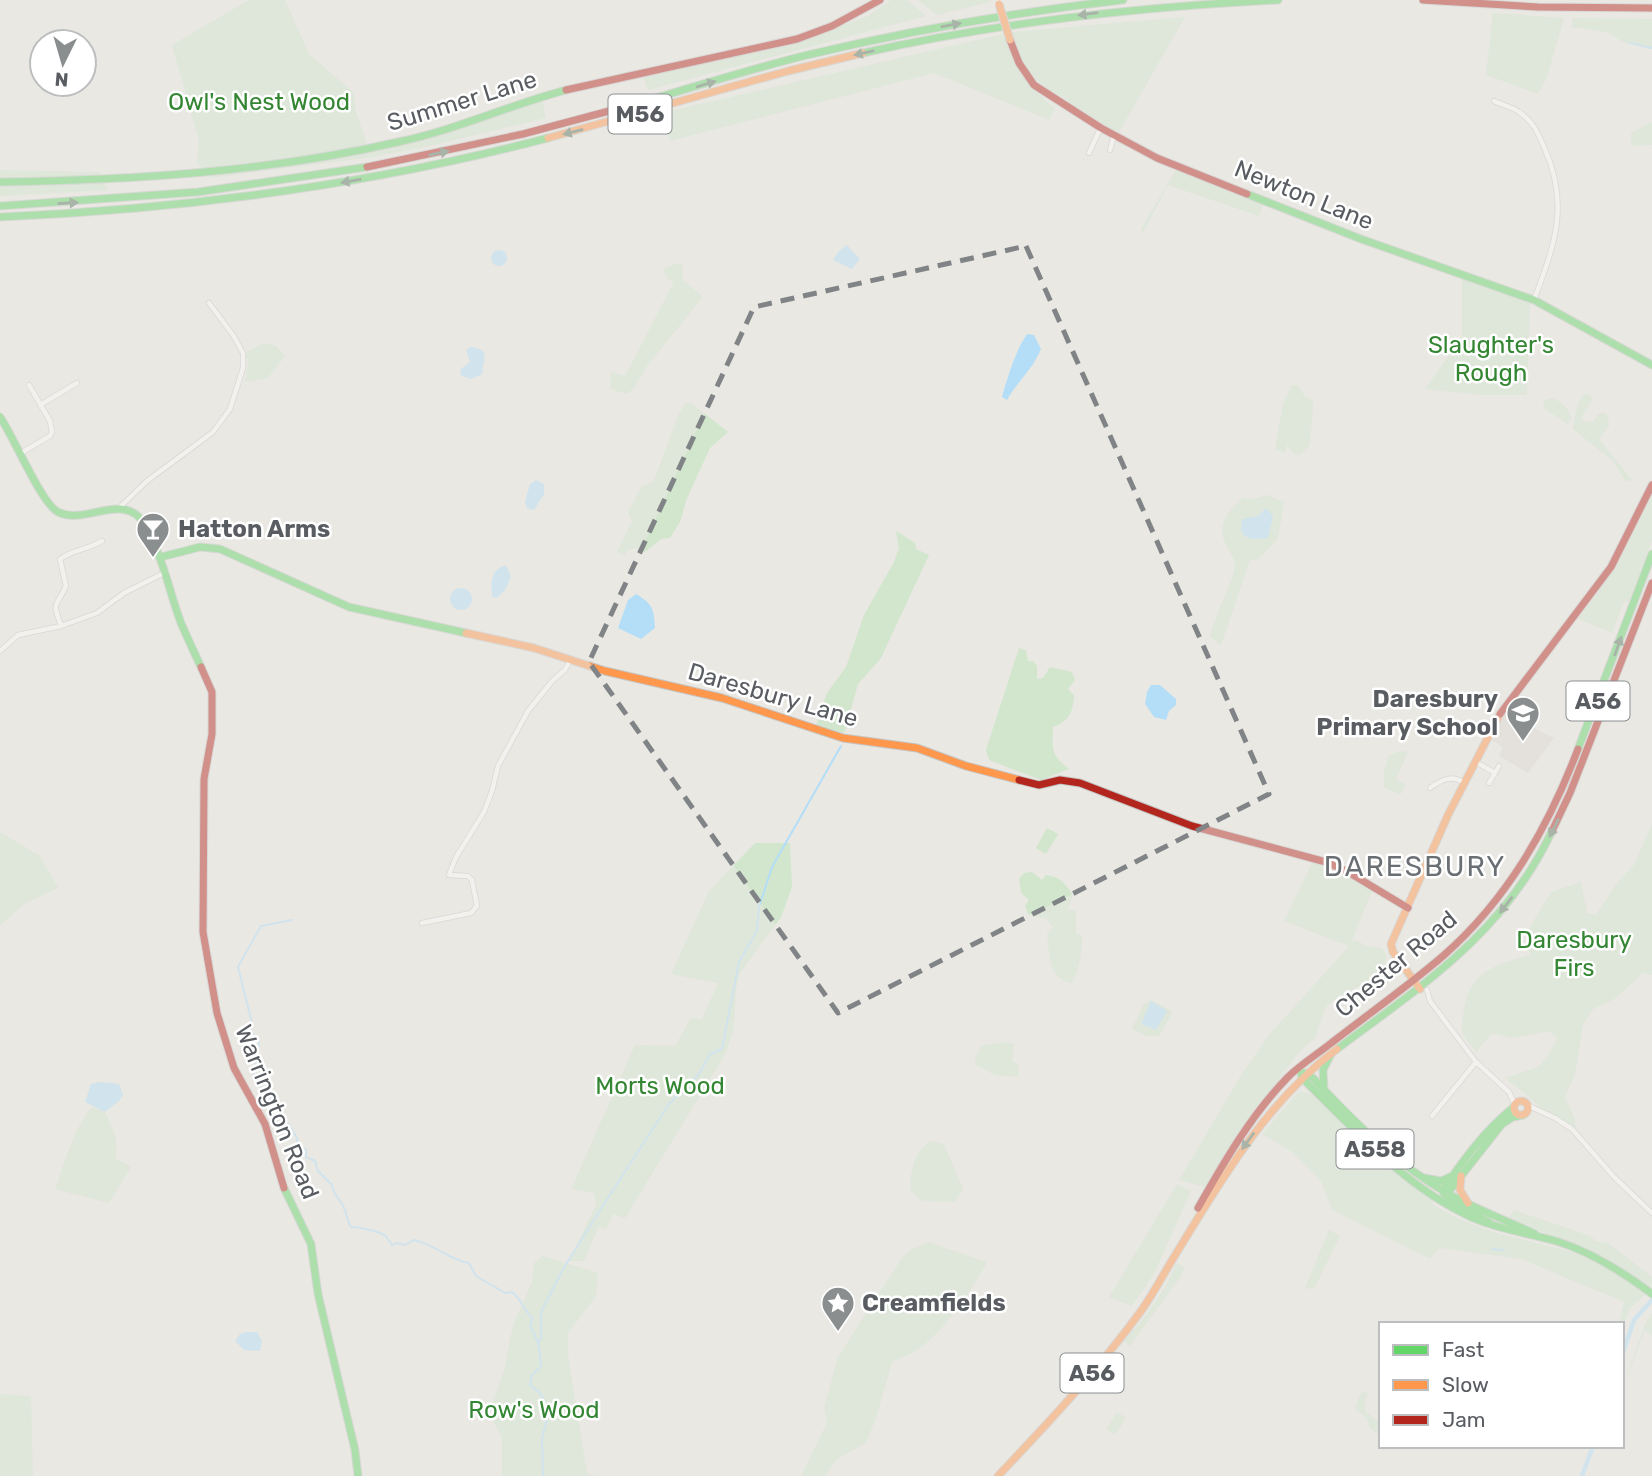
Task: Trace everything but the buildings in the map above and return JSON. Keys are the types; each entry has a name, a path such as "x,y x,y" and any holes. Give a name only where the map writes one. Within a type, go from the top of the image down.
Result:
{"main road":[{"name":"Summer Lane","path":"0,182 183,174 285,162 398,143 560,92 797,39 832,26 880,0"},
{"name":"M56","path":"0,206 170,195 340,172 526,134 873,40 986,18 1123,0"},
{"name":"M56","path":"0,216 172,205 342,182 529,144 789,71 906,43 989,28 1109,12 1278,0"},
{"path":"1423,0 1562,7 1652,8"},
{"name":"Newton Lane","path":"998,2 1018,62 1034,85 1101,128 1110,139 1345,233 1534,300 1652,365"},
{"path":"0,417 45,499 57,512 73,516 119,509 135,514"},
{"name":"Chester Road","path":"1413,980 1391,944 1464,783 1507,703 1611,567 1652,485"},
{"name":"Warrington Road","path":"135,514 144,524 161,557 181,622 212,692 212,734 204,782 203,932 217,1013 234,1068 265,1124 284,1188 311,1244 318,1294 355,1450 358,1476"},
{"name":"Daresbury Lane","path":"161,557 200,547 220,549 349,607 511,643 620,675 722,698 844,738 917,748 967,766 1039,785 1060,780 1080,783 1192,826 1326,862 1408,908"},
{"name":"Chester Road","path":"1173,1260 1225,1159 1249,1124 1289,1076 1413,980 1477,922 1512,880 1542,832 1574,763 1652,554"},
{"name":"Chester Road","path":"998,1476 1064,1406 1109,1353 1141,1311 1234,1160 1304,1075 1335,1050 1423,989 1498,915 1519,888 1544,848 1570,793 1652,583"},
{"path":"1413,980 1423,989"},
{"path":"1323,1094 1323,1070 1335,1050"},
{"name":"A56","path":"1269,1102 1304,1075 1307,1062"},
{"name":"A558","path":"1304,1075 1385,1158 1433,1196 1460,1212 1499,1228 1542,1238"},
{"name":"A558","path":"1292,1089 1302,1087 1323,1094 1382,1147 1445,1192 1542,1238 1596,1258 1650,1292"},
{"path":"1424,1178 1441,1181 1457,1175 1520,1106"},
{"path":"1433,1196 1445,1192 1496,1121 1520,1106"},
{"path":"1457,1175 1462,1195 1469,1204"},
{"path":"1445,1192 1449,1200 1499,1228"}],"street":[{"path":"1494,101 1519,111 1535,125 1551,162 1560,202 1554,241 1534,300"},
{"path":"1088,153 1101,128"},
{"path":"1110,139 1111,150"},
{"path":"119,509 148,481 212,432 230,409 243,368 243,353 209,303"},
{"path":"40,405 77,383"},
{"path":"20,454 50,436 52,432 50,421 29,385"},
{"path":"128,500 135,514"},
{"path":"61,626 55,606 55,600 65,586 60,559 102,541"},
{"path":"0,651 18,635 61,626 97,613 124,593 166,572"},
{"path":"422,923 471,913 477,906 472,880 468,876 449,875 456,857 484,812 498,765 528,711 552,680 565,670 570,660"},
{"path":"1475,762 1494,772"},
{"path":"1489,783 1499,766"},
{"path":"1430,788 1444,779 1457,779 1464,783"},
{"path":"1423,989 1476,1062 1520,1106 1538,1111 1572,1129 1614,1177 1652,1213"},
{"path":"1432,1116 1476,1062"},
{"path":"1434,1103 1440,1107"}],"highlighted area":[{"path":"1026,246 1269,794 838,1013 589,662 754,307"}],"shaded area":[{"name":"Daresbury Primary School","path":"1504,712 1554,738 1528,773 1499,756 1503,747 1489,739"}],"green space":[{"name":"Owl's Nest Wood","path":"249,0 285,0 309,54 354,93 356,112 369,150 542,99 546,118 372,157 210,178 197,162 199,140 172,45"},
{"path":"891,0 907,0 926,16 648,90 643,76 798,42 868,16"},
{"path":"918,0 989,0 990,2 937,15"},
{"path":"1493,13 1564,18 1547,77 1538,94 1486,75"},
{"path":"1185,17 1119,132 1068,104 1068,100 1038,81 1021,56 1012,32"},
{"path":"1573,18 1652,19 1652,49 1625,43 1607,32 1571,27"},
{"path":"1003,34 1024,75 1055,109 1049,120 934,73 670,141 661,113"},
{"path":"1652,122 1652,145 1631,146 1631,133"},
{"path":"1177,168 1263,204 1259,216 1168,185 1143,233 1141,229"},
{"path":"0,170 99,172 108,190 0,196"},
{"path":"676,263 682,265 683,280 703,297 647,366 634,388 627,394 610,389 611,372 625,376 674,282 668,279 663,270"},
{"name":"Slaughter's Rough","path":"1462,276 1530,300 1527,395 1481,395 1425,389 1462,337"},
{"path":"264,343 276,346 285,356 268,378 245,382 248,361 244,353"},
{"path":"1292,385 1298,385 1305,397 1313,400 1310,445 1300,455 1293,453 1287,445 1285,453 1275,449 1283,403"},
{"path":"1586,393 1592,400 1582,417 1583,421 1593,422 1598,414 1604,413 1608,416 1609,426 1599,439 1632,480 1625,481 1613,461 1573,429 1578,404"},
{"path":"1552,398 1562,403 1570,413 1572,417 1568,424 1545,409 1545,400"},
{"path":"685,403 691,403 728,432 710,448 687,498 680,522 670,538 661,539 645,552 636,548 628,550 624,555 617,552 632,521 628,512 642,486 654,481"},
{"path":"1266,495 1284,502 1278,539 1258,559 1250,560 1221,645 1210,637 1235,566 1223,537 1223,524 1228,513 1243,498 1253,499"},
{"path":"1652,495 1652,541 1629,602 1624,601 1612,633 1578,619 1614,570"},
{"path":"896,531 915,543 916,549 929,555 881,658 858,684 844,733 816,726 827,693 846,667 864,615 894,562 899,548"},
{"path":"1019,648 1026,650 1028,661 1033,661 1037,666 1037,679 1043,678 1050,667 1072,672 1075,680 1068,689 1074,695 1073,707 1063,722 1053,727 1054,751 1069,769 1041,780 989,760 986,750"},
{"path":"1408,752 1396,779 1406,784 1400,795 1384,787 1384,771 1389,755"},
{"name":"Daresbury Firs","path":"1652,824 1652,975 1643,973 1616,998 1593,1009 1583,1025 1575,1074 1565,1097 1575,1119 1576,1134 1546,1114 1505,1078 1538,1067 1548,1056 1557,1038 1550,1031 1513,1038 1492,1033 1476,1052 1462,1033 1466,1000 1478,978 1487,971 1531,955 1526,944 1530,927 1551,892 1581,882 1587,913 1596,915 1617,883 1634,865"},
{"path":"1047,828 1058,834 1046,854 1036,848"},
{"path":"0,832 40,856 58,888 24,904 0,926"},
{"name":"Morts Wood","path":"755,843 790,843 792,887 781,917 740,973 736,989 734,1027 726,1053 625,1218 613,1214 606,1229 598,1228 584,1261 569,1261 596,1205 594,1193 571,1189 635,1045 675,1046 691,1018 702,1019 718,983 671,974 709,891"},
{"path":"1314,859 1373,888 1351,943 1355,940 1367,946 1382,948 1387,956 1385,966 1391,975 1389,982 1377,990 1362,985 1340,995 1326,1007 1315,1038 1299,1052 1235,1137 1205,1187 1179,1180 1243,1072 1270,1034 1349,946 1284,921"},
{"path":"1032,872 1042,880 1046,875 1059,879 1073,895 1068,910 1076,910 1076,933 1082,936 1082,948 1072,983 1058,977 1051,965 1047,934 1053,927 1046,919 1028,914 1025,906 1029,900 1021,893 1019,878 1024,873"},
{"path":"1151,1000 1172,1011 1170,1020 1159,1036 1146,1036 1132,1029 1143,1005"},
{"path":"1003,1042 1014,1044 1012,1060 1018,1065 1019,1077 995,1075 976,1065 975,1058 981,1046"},
{"path":"1299,1091 1311,1094 1371,1152 1432,1200 1433,1205 1493,1232 1596,1258 1622,1272 1645,1295 1630,1308 1624,1324 1624,1322 1619,1322 1624,1302 1521,1259 1440,1248 1430,1259 1332,1210 1321,1181 1292,1152 1262,1134"},
{"path":"92,1107 105,1112 110,1123 116,1140 115,1158 131,1167 109,1203 55,1189 75,1136"},
{"path":"930,1141 944,1144 963,1189 955,1202 922,1201 911,1191 914,1163 920,1151"},
{"path":"1177,1184 1191,1191 1154,1274 1132,1306 1109,1297"},
{"path":"1514,1210 1608,1243 1652,1277 1652,1288 1599,1256 1507,1219"},
{"path":"1329,1230 1340,1236 1314,1289 1305,1288"},
{"path":"928,1242 987,1262 965,1297 937,1333 917,1350 892,1362 866,1443 837,1459 825,1476 801,1476 827,1423 824,1408 838,1357 902,1258 909,1251"},
{"name":"Row's Wood","path":"543,1256 598,1273 596,1296 568,1333 568,1355 587,1474 600,1476 502,1476 502,1437 491,1418 493,1401 504,1371 513,1325 532,1282 534,1263"},
{"path":"1179,1264 1185,1268 1179,1279 1130,1346 1123,1341 1153,1305 1175,1265"},
{"path":"1652,1313 1652,1336 1645,1330 1624,1385 1624,1384 1645,1324"},
{"path":"1368,1392 1365,1408 1379,1422 1379,1435 1370,1428 1367,1419 1355,1408 1361,1393"},
{"path":"0,1394 31,1396 33,1476 0,1476"},
{"path":"1117,1412 1126,1418 1115,1435 1106,1429"}],"water":[{"path":"847,245 860,259 852,269 833,260"},
{"path":"496,250 502,250 507,258 505,264 496,266 491,261 491,255"},
{"path":"1027,334 1034,335 1041,349 1007,400 1002,397 1015,356"},
{"path":"470,347 481,350 485,356 482,374 471,379 460,375 461,369 470,362 466,350"},
{"path":"536,480 544,484 544,494 534,510 527,508 525,502 530,484"},
{"path":"1266,508 1273,516 1268,538 1253,539 1244,536 1241,529 1242,519 1258,516"},
{"path":"506,565 511,577 505,590 496,598 492,596 494,573"},
{"path":"461,588 469,591 472,599 469,607 461,610 453,607 450,599 453,591"},
{"path":"636,594 649,604 654,616 655,628 641,639 618,628 628,600"},
{"path":"1151,685 1160,685 1176,699 1176,705 1169,711 1166,720 1154,717 1145,704"},
{"path":"1151,1001 1167,1011 1156,1030 1141,1024"},
{"path":"91,1084 119,1084 123,1095 105,1112 85,1102"},
{"path":"257,1332 262,1341 260,1351 244,1350 235,1341 240,1334"}],"waterway":[{"path":"1630,43 1652,48"},
{"path":"539,1342 541,1312 563,1269 669,1104 699,1074 710,1054 722,1049 739,962 757,931 759,907 772,867 841,746"},
{"path":"275,1103 253,1078 259,1042 251,1031 252,1023 238,967 261,926 292,920"},
{"path":"277,1102 282,1108"},
{"path":"278,1107 297,1138 297,1144 306,1150 306,1157 315,1161 318,1171 332,1185 351,1227 385,1235 392,1245 405,1245 414,1240 428,1245 469,1263 476,1276 505,1293 512,1292 518,1298 532,1318 530,1327 539,1350 541,1366 532,1375 530,1385 540,1393 549,1411 542,1438 543,1476"},
{"path":"1492,1249 1504,1250"},
{"path":"1624,1349 1634,1320 1652,1300"},
{"path":"1582,1476 1592,1448"}],"traffic: fast":[{"path":"639,103 782,61 882,38 1002,16 1123,0"},
{"path":"863,53 1017,24 1173,7 1278,0"},
{"path":"0,182 150,176 300,161 420,137 566,90"},
{"path":"0,217 138,208 276,192 413,169 548,138"},
{"path":"0,206 198,192 367,167"},
{"path":"1247,194 1361,239 1534,300 1652,365"},
{"path":"0,417 36,483 58,512 79,515 122,509 142,520 156,548 181,623 201,667"},
{"path":"161,557 200,547 220,549 349,607 466,633"},
{"path":"1578,749 1652,554"},
{"path":"1337,1049 1431,978 1486,928 1533,867 1552,831"},
{"path":"1324,1090 1323,1070 1330,1056"},
{"path":"1301,1073 1302,1078 1381,1155 1447,1204 1482,1221 1559,1242 1596,1257 1652,1294"},
{"path":"1304,1073 1313,1078 1376,1141 1410,1169 1468,1204 1535,1234"},
{"path":"1489,1222 1449,1200 1444,1188 1485,1135 1514,1107"},
{"path":"1444,1194 1502,1124 1513,1117 1523,1115"},
{"path":"1425,1178 1441,1181 1450,1177"},
{"path":"284,1188 311,1244 318,1294 355,1450 358,1476"}],"traffic: slow":[{"path":"999,4 1010,40"},
{"path":"548,138 788,71 863,53"},
{"path":"466,633 534,648 605,671 722,698 843,738 917,748 966,766 1019,780"},
{"path":"1420,989 1393,952 1391,944 1448,815 1500,714"},
{"path":"998,1476 1125,1333 1227,1172 1266,1119 1311,1070 1337,1049"},
{"path":"1521,1101 1526,1103 1528,1108 1526,1113 1521,1115 1516,1113 1514,1108 1516,1103 1521,1101"},
{"path":"1461,1176 1460,1190 1468,1203"}],"traffic: jam":[{"path":"566,90 797,39 832,26 880,0"},
{"path":"1423,0 1538,7 1652,8"},
{"path":"1010,40 1019,63 1034,85 1101,128 1157,158 1247,194"},
{"path":"367,167 523,134 639,103"},
{"path":"1500,714 1611,567 1652,485"},
{"path":"1552,831 1570,793 1652,583"},
{"path":"201,667 212,692 212,734 204,779 203,932 217,1013 234,1068 265,1124 284,1188"},
{"path":"1198,1208 1250,1123 1288,1077 1443,956 1487,911 1506,887 1539,834 1578,749"},
{"path":"1019,780 1039,785 1060,780 1080,783 1192,826 1326,862 1408,908"}],"place":[{"name":"Hatton Arms","path":"153,559"},
{"name":"Daresbury Primary School","path":"1523,743"},
{"name":"Creamfields","path":"838,1333"}],"district":[{"name":"DARESBURY","path":"1415,866"}]}
